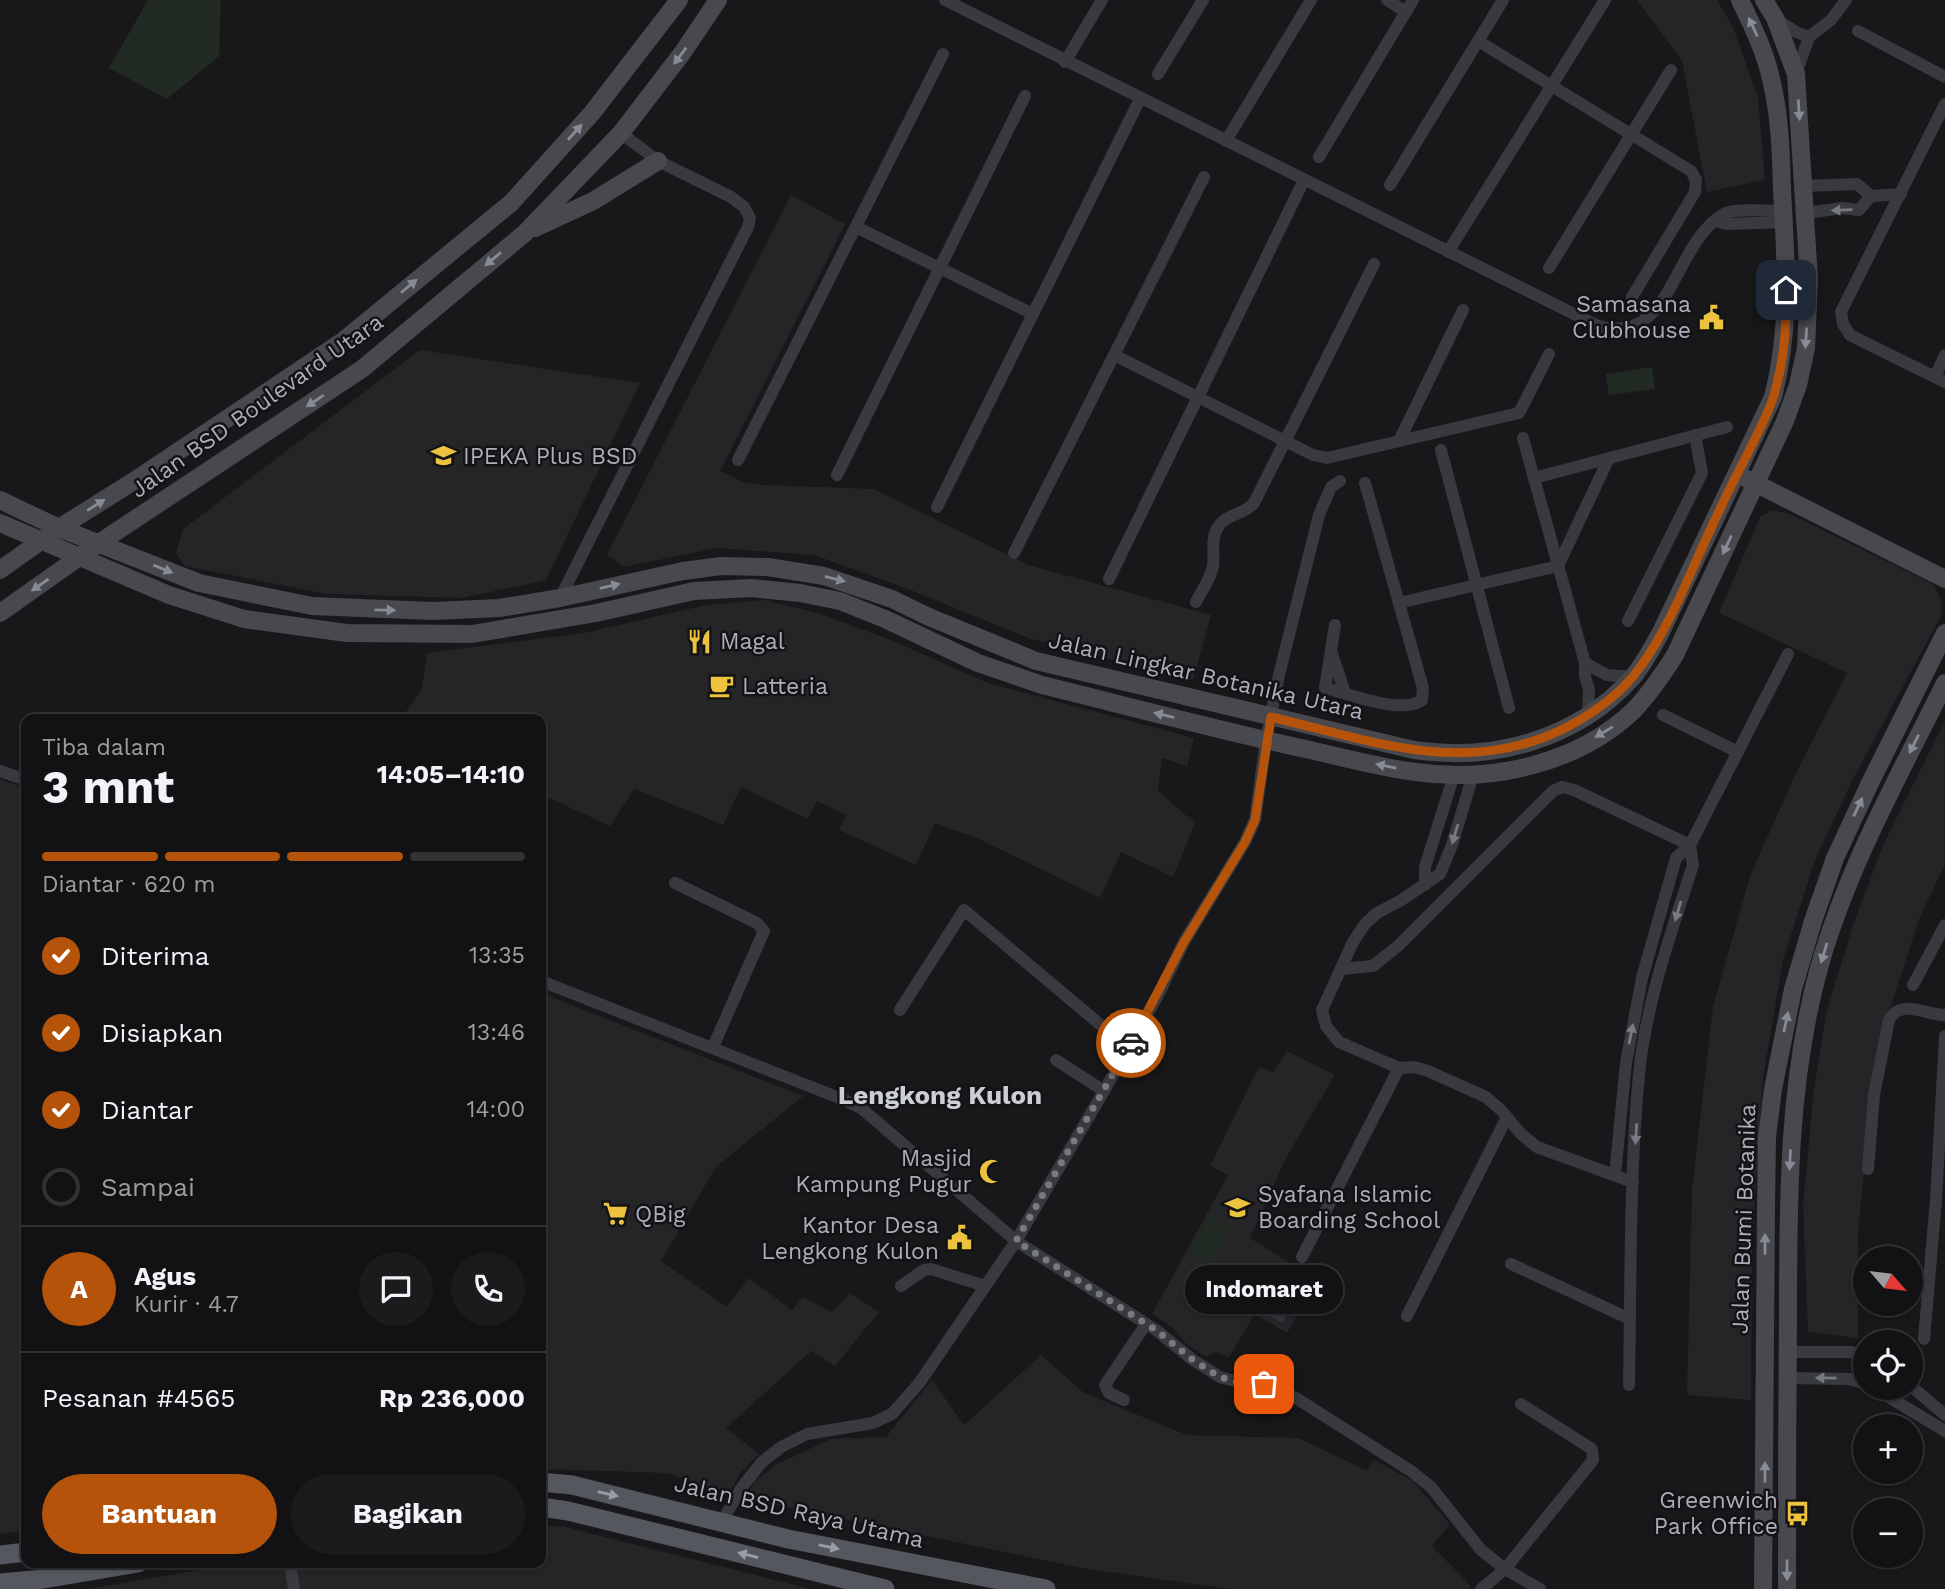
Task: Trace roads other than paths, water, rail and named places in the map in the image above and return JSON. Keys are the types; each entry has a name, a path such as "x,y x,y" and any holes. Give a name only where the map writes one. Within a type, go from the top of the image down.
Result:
{"main road":[{"name":"Jalan BSD Raya Utama","path":"546,1482 572,1485 802,1541 1046,1589"},
{"path":"546,1508 885,1589"},
{"path":"0,1555 21,1553"},
{"path":"0,1583 107,1568"}],"street":[{"name":"Jalan BSD Boulevard Utara","path":"0,570 59,528 343,341 510,203 592,113 679,0"},
{"name":"Jalan BSD Boulevard Utara","path":"0,613 99,543 362,369 525,233 621,133 683,52 718,0"},
{"path":"945,0 1065,62 1610,330 1624,330 1638,325 1655,313 1693,247 1717,221 1726,224 1784,216"},
{"path":"1065,62 1102,0"},
{"path":"1158,74 1203,0"},
{"path":"1226,141 1311,0"},
{"path":"1319,158 1410,6 1387,0"},
{"path":"1391,185 1503,0"},
{"path":"1448,252 1605,0"},
{"name":"Jalan Lingkar Botanika Utara","path":"0,500 59,528 199,583 312,606 433,611 499,608 560,598 683,571 721,566 768,568 848,582 988,642 1055,667 1415,750 1456,754 1506,750 1539,739 1588,716 1606,703 1632,677 1661,632 1773,397 1787,316 1780,148 1771,78 1756,33 1740,0"},
{"name":"Jalan Lingkar Botanika Utara","path":"0,523 169,595 244,619 347,633 472,634 694,591 751,588 800,593 840,601 865,610 978,663 1042,685 1266,740 1414,772 1473,775 1524,768 1564,753 1616,724 1634,710 1661,677 1675,655 1756,484 1798,385 1806,348 1809,280 1796,74 1775,18 1764,0"},
{"path":"1796,74 1809,37 1831,20 1846,0"},
{"path":"1775,18 1809,37"},
{"path":"1858,31 1945,77"},
{"path":"1478,41 1690,171 1696,180 1695,192 1632,297"},
{"path":"738,460 943,54"},
{"path":"1549,268 1671,70"},
{"path":"837,475 1025,96"},
{"path":"937,507 1140,99"},
{"path":"1945,104 1841,312 1843,324 1850,335 1940,379 1945,355"},
{"path":"560,598 748,227 750,218 744,207 731,197 658,161 621,133"},
{"path":"525,233 593,201 658,161"},
{"path":"1014,553 1204,177"},
{"path":"1109,579 1304,180"},
{"path":"1804,186 1857,184 1871,195 1901,194"},
{"path":"1806,213 1843,208 1859,210 1871,195"},
{"path":"856,227 1033,314"},
{"path":"1196,602 1211,572 1212,546 1218,526 1231,514 1249,509 1254,503 1374,264"},
{"path":"1399,441 1463,310"},
{"path":"1114,355 1312,455 1327,458 1519,413 1549,354"},
{"path":"1534,478 1727,427"},
{"path":"1628,621 1702,473 1695,435"},
{"path":"1523,438 1585,663 1589,691 1588,716"},
{"path":"1440,450 1509,708"},
{"path":"1558,566 1609,458"},
{"path":"1737,474 1945,579"},
{"path":"721,1522 742,1487 762,1462 781,1447 807,1434 873,1423 892,1414 920,1382 1016,1241 1104,1091 1184,942 1245,842 1255,820 1266,740 1319,515 1331,487 1340,481"},
{"path":"1335,625 1325,688 1396,706 1414,705 1422,700 1423,688 1365,483"},
{"path":"1399,603 1558,566"},
{"name":"Jalan Bumi Botanika","path":"1763,1589 1767,1137 1773,1089 1793,989 1835,858 1945,633"},
{"path":"978,663 988,642"},
{"path":"1615,1175 1626,1063 1642,978 1676,858 1690,845 1788,654"},
{"path":"1585,663 1606,675 1632,677"},
{"name":"Jalan Bumi Botanika","path":"1787,1589 1788,1195 1795,1092 1819,970 1843,897 1875,822 1945,683"},
{"path":"1663,715 1738,752"},
{"path":"0,771 21,778"},
{"path":"1425,885 1425,867 1454,775"},
{"path":"1473,775 1452,845 1440,874 1377,913 1365,924 1322,1010 1326,1026 1339,1042 1399,1068 1414,1067 1428,1071 1486,1097 1537,1147 1633,1182"},
{"path":"1341,969 1373,966 1399,945 1553,791 1562,787 1574,790 1690,845"},
{"path":"1629,1385 1633,1182 1640,1064 1656,983 1693,865 1690,845"},
{"path":"675,883 761,925 764,931 713,1047"},
{"path":"900,1010 964,910 1128,1048"},
{"path":"1913,985 1945,925"},
{"path":"546,983 713,1047 815,1090 842,1098 861,1108 1016,1241 1146,1324 1193,1360 1220,1377 1277,1388 1411,1471 1431,1487 1480,1550 1505,1569 1540,1589"},
{"path":"1868,1169 1874,1095 1889,1020 1896,1010 1904,1007 1945,1015"},
{"path":"1924,1339 1940,1200 1945,1036"},
{"path":"1056,1060 1104,1091"},
{"path":"1302,1257 1399,1068"},
{"path":"1773,1089 1795,1092"},
{"path":"1406,1316 1507,1117"},
{"path":"1511,1264 1630,1319"},
{"path":"901,1286 924,1270 930,1269 985,1286"},
{"path":"1124,1400 1109,1393 1105,1385 1146,1324"},
{"path":"1787,1352 1853,1353"},
{"path":"1787,1378 1853,1380"},
{"path":"1923,1396 1945,1415"},
{"path":"1894,1400 1945,1431"},
{"path":"1481,1589 1505,1569 1593,1460 1592,1449 1521,1404"},
{"path":"291,1568 294,1589"}],"place":[{"name":"Samasana Clubhouse","path":"1711,317"},
{"name":"IPEKA Plus BSD","path":"443,456"},
{"name":"Magal","path":"700,641"},
{"name":"Latteria","path":"722,686"},
{"name":"Masjid Kampung Pugur","path":"992,1171"},
{"name":"Syafana Islamic Boarding School","path":"1238,1207"},
{"name":"QBig","path":"615,1214"},
{"name":"Kantor Desa Lengkong Kulon","path":"959,1238"},
{"name":"Indomaret","path":"1264,1384"},
{"name":"Greenwich Park Office","path":"1798,1513"}],"district":[{"name":"Lengkong Kulon","path":"940,1095"}]}
